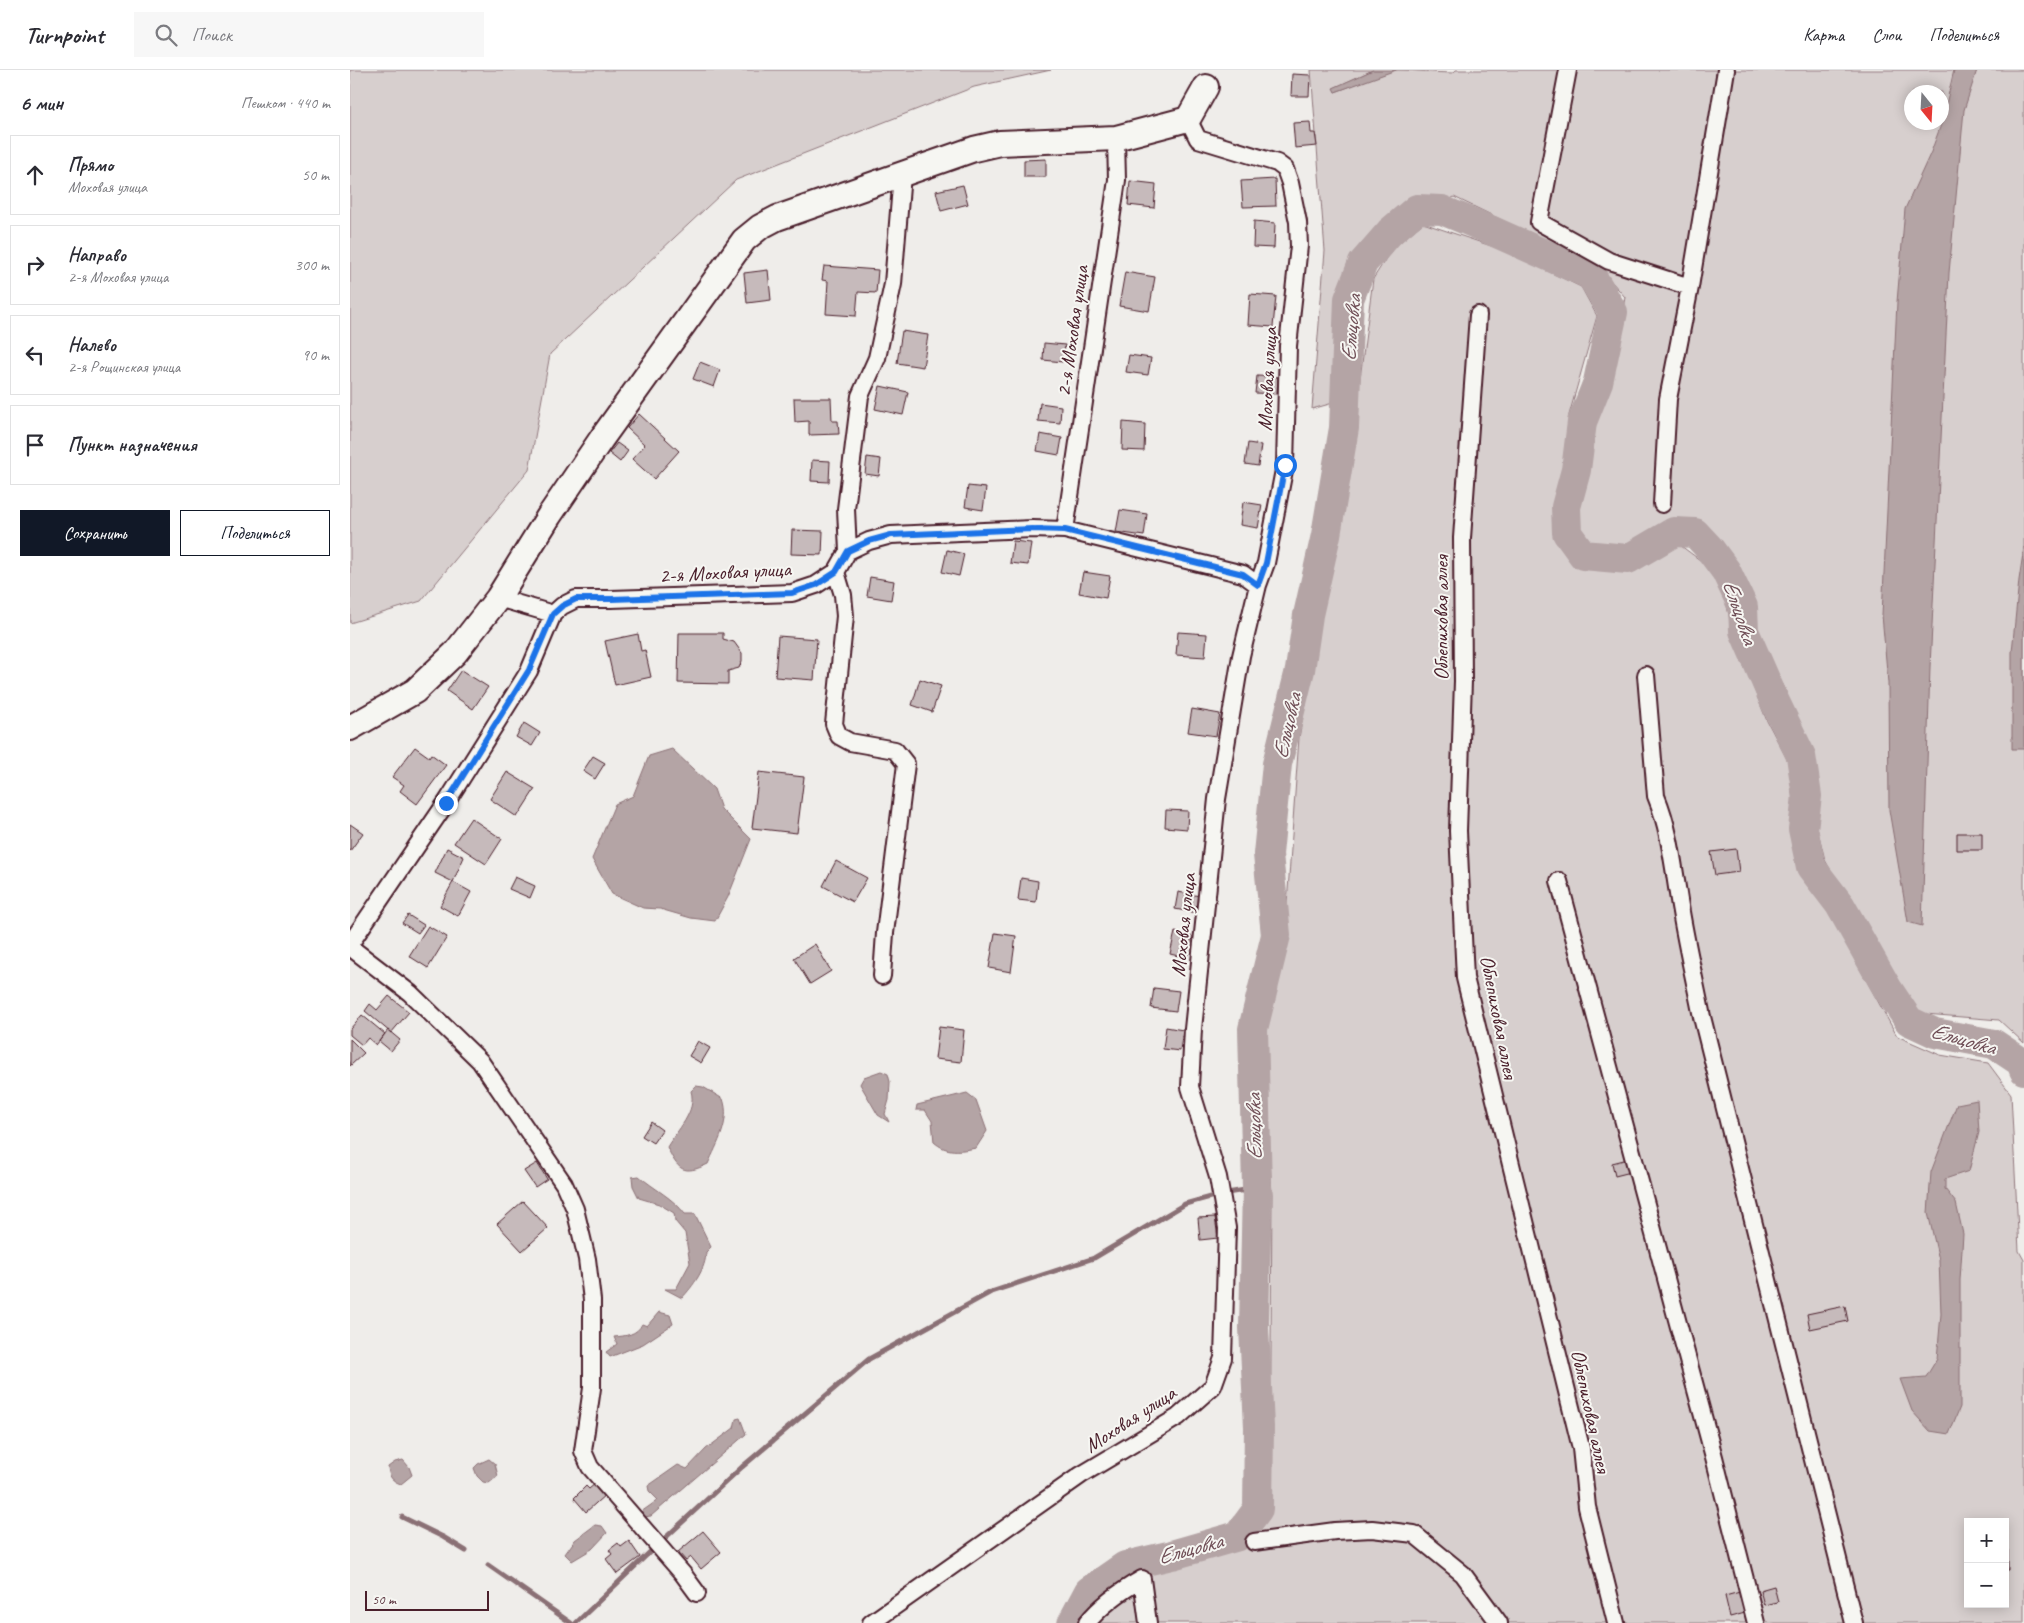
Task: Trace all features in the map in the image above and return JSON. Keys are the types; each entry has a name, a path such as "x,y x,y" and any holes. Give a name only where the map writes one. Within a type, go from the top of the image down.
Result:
{"street":[{"path":"1568,70 1539,222 1610,261 1690,287"},
{"path":"1662,504 1668,399 1690,287 1726,70"},
{"path":"350,728 416,691 455,653 498,598 549,516 744,240 760,227 777,218 974,149 1000,143 1116,138 1188,118 1206,87"},
{"name":"Моховая улица","path":"871,1623 1082,1475 1178,1417 1212,1386 1223,1358 1227,1228 1218,1177 1190,1087 1193,1029 1217,799 1241,656 1258,585 1266,563 1285,465 1288,346 1299,246 1298,222 1290,183 1285,169 1277,163 1198,139 1188,118"},
{"name":"2-я Моховая улица","path":"1065,530 1117,180 1116,138"},
{"path":"902,174 892,284 877,358 860,396 846,509 848,551 869,541 891,535 1032,529 1065,530 1243,574 1258,585"},
{"name":"Облепиховая аллея","path":"1478,315 1462,538 1464,681 1458,831 1465,978 1581,1448 1587,1507 1616,1623"},
{"name":"2-я Моховая улица","path":"553,614 562,606 576,599 792,593 816,585 836,572 848,551"},
{"path":"836,572 843,595 846,616 834,724 839,736 850,742 895,750 906,764 884,933 882,976"},
{"path":"498,598 553,614 529,670 446,803 350,946 410,993 480,1061 564,1184 575,1209 587,1259 592,1300 592,1388 583,1450 590,1467 677,1566 697,1593"},
{"path":"1646,675 1656,796 1669,839 1684,932 1702,1017 1854,1623"},
{"path":"1559,881 1714,1456 1756,1623"},
{"path":"1254,1542 1334,1531 1372,1529 1414,1534 1463,1574 1499,1623"},
{"path":"1087,1623 1096,1611 1116,1595 1142,1579 1148,1623"}],"shaded area":[{"path":"350,70 1051,70 974,87 736,180 550,354 529,470 421,601 350,623"},
{"path":"1311,70 1373,70 1334,88 1335,92 1376,76 1398,70 1453,73 1456,70 2024,70 2024,1043 1999,1020 1913,1013 1825,860 1815,819 1807,757 1734,571 1724,556 1692,522 1672,520 1625,549 1587,545 1575,531 1574,508 1583,480 1599,410 1616,354 1625,297 1598,266 1454,197 1396,233 1352,301 1333,403 1312,409 1325,251"},
{"path":"1373,70 1396,70 1335,92 1333,88"},
{"path":"1954,70 1977,70 1964,110 1949,273 1930,667 1922,926 1908,922 1889,810 1888,683 1882,615 1897,302 1905,209 1939,130 1949,130 1949,92"},
{"path":"1423,223 1503,250 1581,287 1597,316 1569,415 1554,536 1582,568 1634,571 1677,543 1708,566 1726,601 1734,640 1767,721 1790,765 1799,869 1827,909 1897,1036 1940,1055 1988,1063 2011,1094 2019,1251 2024,1260 2024,1623 1085,1623 1145,1572 1242,1545 1270,1508 1272,1194 1263,1039 1284,946 1299,738 1349,463 1373,279 1392,249"},
{"path":"2024,547 2024,749 2012,749 2012,652"},
{"path":"672,749 714,789 721,809 751,839 728,897 715,921 691,918 660,909 643,908 612,894 592,859 615,804 633,796 649,756"},
{"path":"881,1071 888,1074 890,1082 889,1100 885,1114 889,1122 878,1115 860,1084 864,1077"},
{"path":"696,1086 703,1087 723,1099 725,1116 722,1132 708,1164 693,1170 687,1170 678,1166 667,1147 689,1113 692,1099 691,1091"},
{"path":"967,1093 976,1100 987,1131 976,1148 948,1150 934,1142 932,1121 925,1110 916,1110 917,1105"},
{"path":"1977,1100 1979,1132 1969,1171 1945,1179 1945,1189 1956,1203 1963,1234 1960,1280 1960,1407 1949,1434 1930,1431 1912,1411 1900,1379 1926,1377 1937,1359 1941,1314 1939,1260 1928,1213 1931,1172 1957,1104"},
{"path":"639,1176 669,1198 685,1214 695,1214 711,1247 706,1252 704,1265 698,1277 682,1298 665,1289 676,1289 690,1263 685,1233 675,1221 674,1213 659,1204 639,1198 633,1186 632,1177"},
{"path":"659,1312 670,1315 673,1324 643,1344 610,1357 606,1352 617,1344 614,1337 634,1333 642,1324 647,1326"},
{"path":"740,1418 746,1434 651,1516 644,1517 641,1512 658,1500 649,1491 648,1486 678,1465 687,1469 706,1449 734,1428 736,1419"},
{"path":"489,1459 495,1464 498,1476 489,1483 483,1482 477,1476 474,1468"},
{"path":"403,1460 409,1467 412,1475 401,1484 392,1478 388,1467 395,1462"},
{"path":"595,1525 602,1526 607,1533 592,1549 572,1561 565,1554 575,1540"}],"building":[{"path":"1292,74 1310,75 1309,96 1291,96"},
{"path":"1310,122 1311,133 1315,133 1317,146 1295,148 1293,123"},
{"path":"1046,159 1046,177 1024,177 1024,160"},
{"path":"1275,179 1276,206 1243,207 1241,181"},
{"path":"1130,181 1156,184 1154,208 1128,205"},
{"path":"963,185 968,204 941,211 936,191"},
{"path":"1254,221 1275,223 1274,248 1253,247"},
{"path":"824,266 878,270 876,293 858,292 856,316 826,314 828,281 822,280"},
{"path":"768,270 771,300 747,303 744,273"},
{"path":"1125,272 1155,277 1149,311 1119,306"},
{"path":"1250,294 1276,296 1273,327 1248,325"},
{"path":"902,331 928,335 923,367 897,363"},
{"path":"1044,343 1065,345 1063,362 1043,360"},
{"path":"1129,355 1151,358 1148,375 1126,372"},
{"path":"700,362 720,370 714,387 693,379"},
{"path":"1257,376 1278,377 1277,394 1255,393"},
{"path":"880,386 908,392 903,415 875,409"},
{"path":"794,398 831,398 832,421 838,421 839,434 809,435 809,421 795,422"},
{"path":"1040,403 1061,406 1060,423 1038,421"},
{"path":"639,414 679,451 654,479 632,459 645,445 627,428"},
{"path":"1123,422 1145,424 1144,451 1122,450"},
{"path":"1040,434 1062,438 1059,455 1037,451"},
{"path":"617,443 628,451 620,462 609,453"},
{"path":"1248,443 1261,445 1258,466 1245,464"},
{"path":"867,457 881,459 879,476 865,474"},
{"path":"812,460 830,461 829,482 811,481"},
{"path":"968,486 986,488 983,510 965,507"},
{"path":"1243,502 1262,505 1258,528 1240,525"},
{"path":"1120,510 1147,514 1144,536 1116,532"},
{"path":"792,530 823,531 822,555 791,554"},
{"path":"1013,541 1031,543 1028,565 1010,563"},
{"path":"947,550 964,554 959,576 942,572"},
{"path":"1083,572 1110,576 1106,598 1079,593"},
{"path":"870,577 894,581 891,600 867,596"},
{"path":"1178,632 1207,634 1205,657 1176,655"},
{"path":"679,633 723,633 723,639 734,642 742,653 742,661 739,668 728,671 728,684 678,683"},
{"path":"638,634 641,651 645,650 651,677 615,685 605,641"},
{"path":"778,636 817,639 814,680 775,677"},
{"path":"461,670 488,687 473,709 447,691"},
{"path":"920,679 941,686 932,712 912,705"},
{"path":"1192,709 1220,714 1216,736 1188,732"},
{"path":"524,723 540,733 532,746 516,737"},
{"path":"415,747 429,757 431,754 446,765 417,804 400,791 404,785 392,777"},
{"path":"593,756 605,763 595,779 583,771"},
{"path":"507,772 535,789 517,817 490,799"},
{"path":"759,772 804,777 797,833 752,828"},
{"path":"1166,810 1188,811 1187,829 1165,827"},
{"path":"471,818 502,839 486,864 454,843"},
{"path":"350,824 363,833 350,851"},
{"path":"1957,833 1982,833 1982,850 1957,850"},
{"path":"447,848 464,857 453,882 435,873"},
{"path":"1736,849 1739,872 1715,875 1711,852"},
{"path":"836,861 867,878 853,902 823,886"},
{"path":"515,877 535,886 530,898 509,889"},
{"path":"1021,878 1038,881 1036,902 1018,900"},
{"path":"453,882 471,892 458,916 440,906"},
{"path":"1178,892 1200,896 1196,913 1175,909"},
{"path":"408,915 424,925 418,933 402,923"},
{"path":"428,926 447,937 428,968 409,956"},
{"path":"1175,932 1192,936 1187,958 1170,954"},
{"path":"995,933 1016,936 1011,972 989,968"},
{"path":"815,944 831,971 810,984 794,958"},
{"path":"1154,988 1179,991 1176,1011 1151,1008"},
{"path":"389,996 409,1012 391,1033 365,1011 370,1004 377,1010"},
{"path":"362,1015 385,1034 376,1045 368,1038 362,1045 350,1035 350,1029"},
{"path":"939,1027 964,1030 961,1062 935,1059"},
{"path":"1166,1027 1183,1030 1180,1051 1163,1049"},
{"path":"388,1030 400,1040 391,1051 379,1041"},
{"path":"350,1039 364,1053 350,1066"},
{"path":"698,1041 710,1048 701,1063 689,1056"},
{"path":"651,1122 662,1130 653,1143 642,1136"},
{"path":"1628,1159 1631,1172 1615,1176 1612,1163"},
{"path":"537,1163 547,1179 535,1187 524,1171"},
{"path":"523,1201 548,1228 522,1251 497,1224"},
{"path":"1215,1217 1218,1238 1200,1240 1198,1218"},
{"path":"1845,1306 1848,1321 1810,1329 1807,1314"},
{"path":"596,1483 606,1494 586,1512 574,1498 586,1486 589,1489"},
{"path":"703,1531 721,1552 701,1569 691,1557 686,1561 678,1552"},
{"path":"629,1541 640,1557 617,1574 606,1559 612,1554 609,1550 618,1543 621,1547"},
{"path":"1774,1586 1778,1602 1764,1605 1760,1590"},
{"path":"1740,1592 1745,1613 1730,1617 1725,1596"}],"waterway":[{"name":"Ельцовка","path":"1072,1623 1089,1591 1125,1566 1238,1536 1258,1509 1259,1427 1254,1328 1257,1188 1253,1029 1276,935 1268,854 1277,764 1300,670 1308,615 1326,535 1344,428 1349,299 1363,263 1390,232 1417,209 1442,210 1591,275 1613,312 1598,382 1582,422 1576,470 1566,507 1567,533 1583,555 1628,559 1674,532 1695,533 1709,548 1726,571 1743,607 1744,631 1801,756 1807,796 1803,829 1811,867 1840,905 1887,988 1909,1021 1935,1033 1994,1044 2021,1062 2024,1070"},
{"path":"663,1540 742,1467 869,1359 991,1292 1094,1258 1185,1204 1221,1194 1257,1188"},
{"path":"402,1517 443,1537 466,1551"},
{"path":"576,1623 652,1550"},
{"path":"488,1565 571,1623"}],"route":[{"path":"446,803 529,670 553,614 562,606 576,599 792,593 816,585 836,572 848,551 869,541 891,535 1032,529 1065,530 1243,574 1258,585 1266,563 1285,465"}]}
